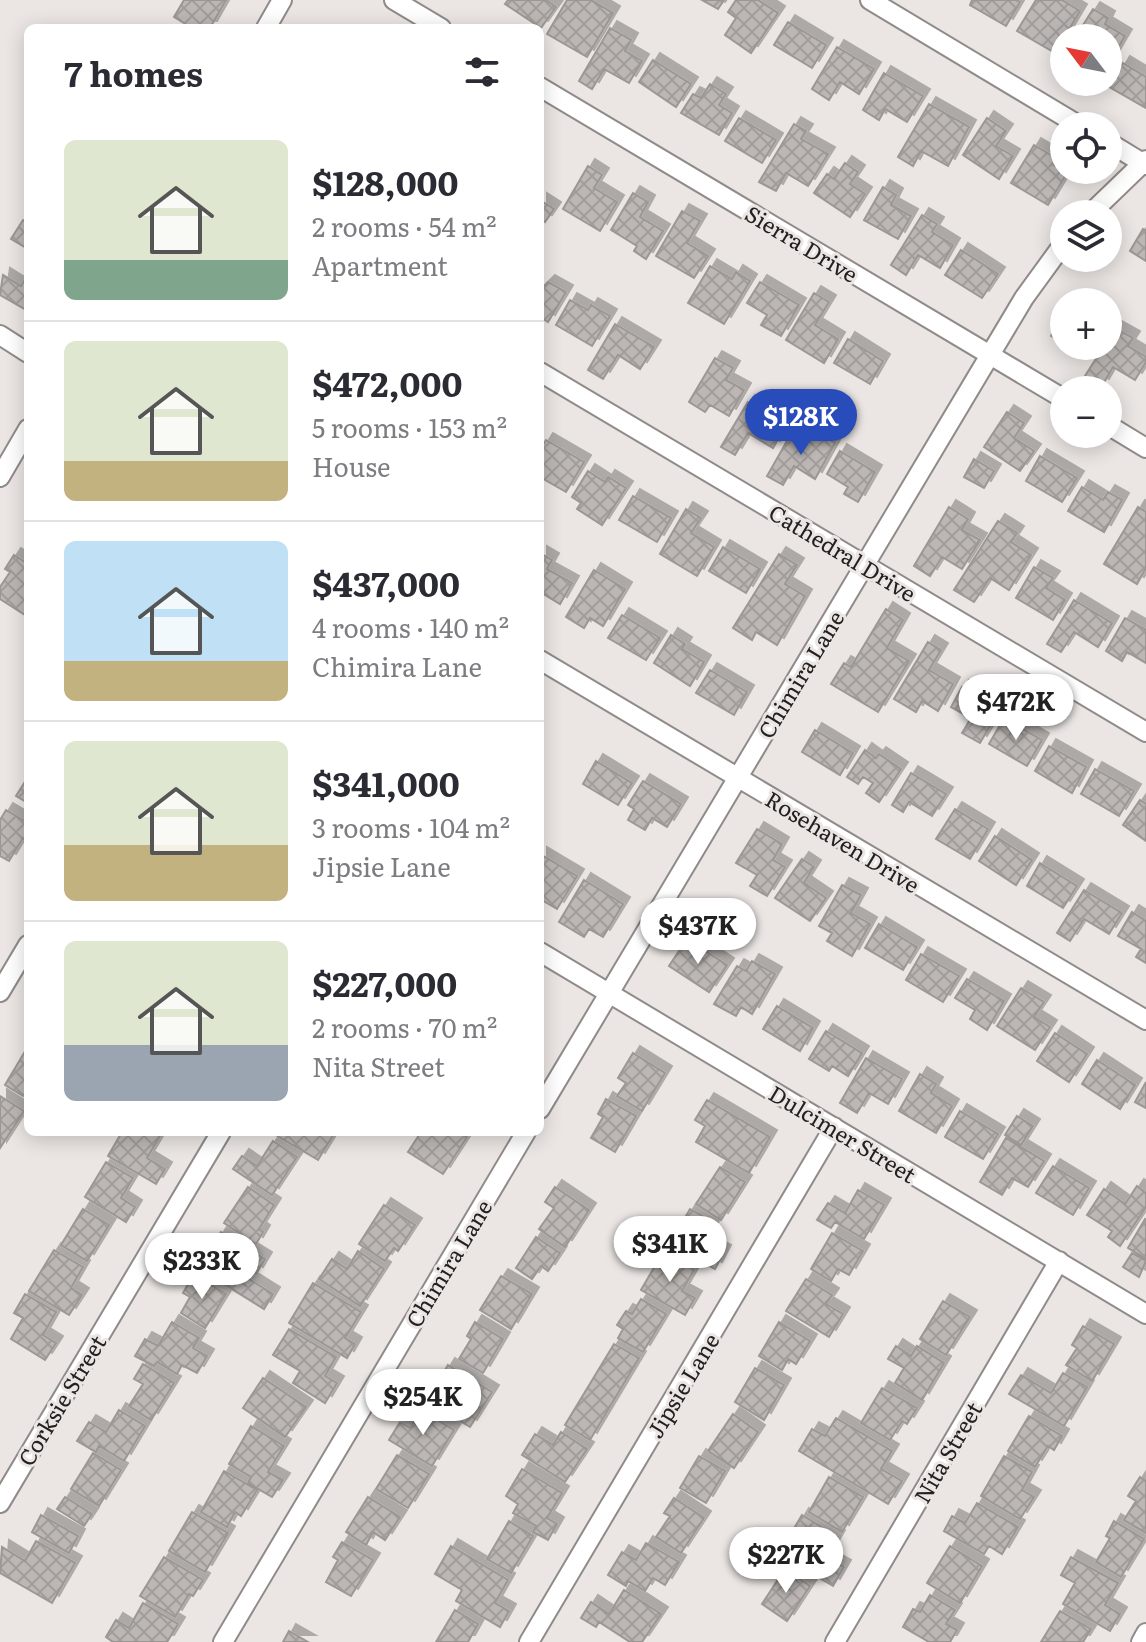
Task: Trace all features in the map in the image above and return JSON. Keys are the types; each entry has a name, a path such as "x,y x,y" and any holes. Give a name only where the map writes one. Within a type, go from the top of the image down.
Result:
{"street":[{"path":"268,24 282,0"},
{"path":"394,0 434,24"},
{"path":"870,0 1057,112"},
{"name":"Sierra Drive","path":"544,89 1050,390"},
{"path":"1105,200 1145,163 1122,150"},
{"name":"Chimira Lane","path":"544,1102 990,354 1050,262"},
{"path":"0,335 24,350"},
{"name":"Cathedral Drive","path":"544,374 1146,732"},
{"path":"1122,433 1146,448"},
{"path":"0,477 24,436"},
{"name":"Rosehaven Drive","path":"544,662 1146,1020"},
{"path":"0,992 24,952"},
{"name":"Dulcimer Street","path":"544,954 1146,1314"},
{"name":"Jipsie Lane","path":"529,1642 834,1127"},
{"name":"Corksie Street","path":"0,1503 219,1136"},
{"name":"Chimira Lane","path":"223,1642 524,1136"},
{"name":"Nita Street","path":"835,1642 1059,1261"},
{"path":"1141,1642 1146,1633"}],"building":[{"path":"184,0 226,0 212,24 185,24 174,17"},
{"path":"508,0 546,0 556,7 544,24 535,24 505,4"},
{"path":"567,0 591,0 613,13 587,57 547,34"},
{"path":"702,0 724,0 718,9"},
{"path":"736,0 758,0 778,13 751,53 725,35 736,18 728,12"},
{"path":"972,0 1020,2 1006,26 970,5"},
{"path":"1036,0 1062,0 1080,11 1072,24 1050,24 1050,50 1017,31"},
{"path":"1093,9 1108,18 1105,24 1084,24"},
{"path":"788,22 826,45 812,68 774,45"},
{"path":"610,28 631,40 625,51 642,61 629,83 604,69 592,89 579,81"},
{"path":"837,47 874,69 859,94 840,82 829,100 812,89"},
{"path":"653,60 691,84 676,107 639,82"},
{"path":"1122,65 1146,77 1146,108 1122,94"},
{"path":"884,73 923,96 907,122 885,109 879,120 863,110"},
{"path":"710,84 726,94 719,105 732,113 719,135 681,113 693,94 701,98"},
{"path":"929,104 969,127 948,166 921,151 913,166 898,157"},
{"path":"739,118 776,140 762,163 725,141"},
{"path":"987,118 1006,131 996,146 1013,156 999,179 963,155"},
{"path":"794,124 806,131 801,139 828,154 808,186 786,173 776,191 759,182"},
{"path":"1034,145 1050,154 1050,184 1060,184 1048,205 1011,183"},
{"path":"845,163 858,172 850,184 865,194 850,217 814,193 827,174 834,179"},
{"path":"588,166 602,175 594,188 617,202 600,231 563,209"},
{"path":"883,187 896,195 891,205 911,216 898,239 864,220"},
{"path":"633,193 648,202 640,217 663,231 646,259 634,251 637,246 611,230"},
{"path":"544,203 554,209 544,221"},
{"path":"682,211 700,221 687,243 708,256 694,278 656,256"},
{"path":"922,215 937,224 932,232 953,245 940,268 918,255 906,275 891,265"},
{"path":"23,220 24,221 24,247 11,239"},
{"path":"1143,229 1146,230 1146,261 1130,251"},
{"path":"961,250 998,274 982,298 945,275"},
{"path":"710,266 732,279 736,272 750,281 724,324 688,303"},
{"path":"3,275 21,286 24,281 24,309 0,295"},
{"path":"548,282 566,292 548,322 544,320 544,286"},
{"path":"760,282 799,305 781,336 761,325 767,315 747,303"},
{"path":"814,293 829,302 815,325 838,339 824,363 786,340"},
{"path":"570,300 588,310 591,305 610,316 592,346 556,325"},
{"path":"615,324 654,347 640,369 618,355 603,379 588,370"},
{"path":"1122,332 1133,338 1128,346 1146,357 1135,380 1113,367 1108,376 1085,376 1095,360 1122,360"},
{"path":"848,339 883,361 870,384 834,363"},
{"path":"715,358 733,368 726,380 744,390 729,416 710,405 705,412 689,402"},
{"path":"748,402 786,425 773,448 748,433 735,455 721,447"},
{"path":"1007,412 1024,423 1014,438 1034,451 1020,471 984,447"},
{"path":"792,432 810,442 816,432 835,443 815,479 794,466 783,485 767,476"},
{"path":"546,440 584,462 566,492 544,479"},
{"path":"840,451 875,472 858,502 844,494 848,487 827,474"},
{"path":"1040,456 1077,478 1062,502 1026,481"},
{"path":"974,459 994,471 984,488 964,477"},
{"path":"588,471 605,482 608,477 626,488 602,525 577,509 581,503 572,497"},
{"path":"1082,487 1103,500 1108,492 1122,500 1104,532 1068,511"},
{"path":"633,496 671,518 657,542 619,520"},
{"path":"949,507 968,519 962,530 980,540 962,569 942,557 930,576 914,566"},
{"path":"1138,507 1146,512 1146,568 1137,584 1104,564"},
{"path":"686,509 701,518 691,533 714,547 697,576 660,554"},
{"path":"998,521 1017,533 1011,542 1031,555 1009,590 990,578 974,602 954,590"},
{"path":"723,547 760,569 746,593 709,571"},
{"path":"779,554 797,565 785,584 805,596 777,645 756,632 752,640 733,628"},
{"path":"14,555 24,561 24,614 0,599 0,587 10,572 5,569"},
{"path":"544,555 552,560 547,569 572,583 560,604 544,594"},
{"path":"1034,567 1053,578 1046,588 1065,600 1053,620 1016,598"},
{"path":"594,570 625,589 603,626 590,618 584,628 566,617"},
{"path":"1074,600 1112,623 1098,647 1074,632 1061,652 1047,644"},
{"path":"886,609 903,620 887,648 909,661 878,712 831,684 844,663 851,667"},
{"path":"622,615 660,638 646,660 608,638"},
{"path":"1125,618 1146,630 1146,663 1127,652 1122,661 1106,651"},
{"path":"671,635 685,644 682,649 704,662 690,686 654,663"},
{"path":"928,642 941,650 929,670 953,684 938,711 922,701 916,712 894,699"},
{"path":"710,670 747,692 734,715 696,693"},
{"path":"962,687 1000,709 980,743 962,733 971,718 951,707"},
{"path":"1004,718 1042,740 1027,766 989,744"},
{"path":"815,730 853,753 840,775 802,752"},
{"path":"1049,746 1086,767 1072,793 1035,771"},
{"path":"865,750 876,758 879,754 901,769 879,802 866,793 873,783 863,777 858,784 847,777"},
{"path":"596,761 632,783 618,805 583,784"},
{"path":"1095,769 1134,791 1119,816 1081,794"},
{"path":"911,773 946,794 932,816 909,802 903,812 892,805"},
{"path":"643,781 681,804 667,827 652,818 645,830 628,820 634,809 628,805"},
{"path":"24,783 24,801 16,796"},
{"path":"1140,800 1146,804 1146,841 1123,825"},
{"path":"955,809 988,829 970,859 936,839"},
{"path":"6,810 24,821 24,839 9,861 0,856 0,820"},
{"path":"757,829 782,844 773,860 785,867 767,896 750,886 757,875 736,863"},
{"path":"995,836 1032,860 1016,885 979,861"},
{"path":"544,856 577,876 557,909 544,901"},
{"path":"802,859 814,867 804,883 826,898 810,921 775,898"},
{"path":"1040,863 1077,886 1063,908 1027,886"},
{"path":"584,880 623,904 603,937 589,929 584,937 559,922"},
{"path":"842,885 861,895 851,913 870,924 852,956 827,941 832,933 819,926"},
{"path":"1084,890 1122,913 1109,934 1084,919 1070,941 1057,933"},
{"path":"1132,912 1146,921 1146,963 1136,957 1141,949 1118,936"},
{"path":"879,924 917,947 903,970 865,948"},
{"path":"687,939 727,965 709,992 669,966"},
{"path":"921,954 959,976 943,1002 906,980"},
{"path":"752,961 775,974 752,1014 741,1007 736,1016 714,1004 737,966 746,971"},
{"path":"967,979 1004,1001 987,1030 970,1019 975,1010 955,998"},
{"path":"1021,988 1044,1002 1034,1017 1050,1027 1035,1050 997,1026"},
{"path":"777,1006 813,1028 800,1051 763,1029"},
{"path":"826,1031 862,1053 848,1076 832,1066 829,1071 809,1059"},
{"path":"1055,1033 1087,1054 1069,1082 1037,1061"},
{"path":"24,1053 24,1095 5,1085"},
{"path":"633,1053 665,1073 642,1111 617,1096 626,1083 618,1078"},
{"path":"866,1058 902,1079 888,1104 869,1093 857,1113 840,1103"},
{"path":"1097,1060 1135,1085 1120,1109 1082,1084"},
{"path":"920,1074 936,1084 931,1093 952,1106 936,1133 899,1111"},
{"path":"1146,1082 1146,1108 1135,1102"},
{"path":"0,1096 24,1111 0,1148"},
{"path":"606,1099 636,1116 615,1152 591,1138 603,1117 598,1114"},
{"path":"707,1100 770,1137 749,1173 696,1142 705,1126 695,1120"},
{"path":"960,1111 998,1134 983,1159 945,1137"},
{"path":"1017,1116 1033,1126 1021,1145 1005,1135"},
{"path":"120,1136 160,1136 147,1158 165,1169 156,1184 108,1156"},
{"path":"278,1136 333,1136 318,1160"},
{"path":"418,1136 467,1137 443,1174 408,1152"},
{"path":"1006,1138 1044,1161 1028,1187 1012,1178 1002,1195 980,1182"},
{"path":"273,1141 297,1157 272,1195 233,1169 242,1156 257,1166"},
{"path":"106,1162 133,1178 121,1198 135,1207 126,1222 85,1197"},
{"path":"1053,1166 1089,1188 1073,1215 1036,1193"},
{"path":"720,1167 745,1182 721,1220 696,1204"},
{"path":"1137,1186 1146,1193 1146,1207 1120,1246 1108,1237 1112,1231 1087,1215 1104,1189 1125,1204"},
{"path":"248,1187 274,1205 259,1229 263,1232 256,1244 224,1223"},
{"path":"555,1187 589,1210 565,1247 539,1229 554,1208 545,1202"},
{"path":"858,1190 884,1205 864,1239 835,1222 831,1228 817,1220 828,1203 845,1213"},
{"path":"384,1205 415,1225 398,1251 394,1248 385,1261 359,1244"},
{"path":"83,1209 109,1225 87,1261 61,1245"},
{"path":"690,1209 715,1223 704,1241 724,1252 715,1269 670,1243"},
{"path":"1146,1220 1146,1259 1128,1248"},
{"path":"221,1232 265,1259 256,1274 245,1267 241,1274 273,1294 264,1309 185,1260 195,1243 209,1252"},
{"path":"832,1233 863,1251 849,1275 838,1269 831,1281 811,1269"},
{"path":"536,1237 560,1253 548,1271 541,1266 532,1279 516,1268"},
{"path":"54,1250 83,1267 71,1288 82,1295 69,1315 29,1291"},
{"path":"358,1251 384,1269 360,1306 319,1279 332,1259 347,1269"},
{"path":"663,1252 694,1270 682,1291 695,1298 685,1315 641,1290"},
{"path":"1132,1253 1146,1261 1139,1277 1123,1267"},
{"path":"194,1274 226,1294 205,1328 181,1313 190,1297 183,1293"},
{"path":"501,1276 532,1294 511,1329 480,1310"},
{"path":"806,1279 832,1295 826,1304 843,1314 829,1337 786,1311"},
{"path":"313,1283 361,1312 345,1338 355,1344 347,1358 289,1323"},
{"path":"25,1294 56,1312 43,1335 56,1343 45,1360 11,1339 23,1318 14,1313"},
{"path":"641,1299 666,1314 643,1352 618,1338 623,1329 617,1325 626,1311 632,1314"},
{"path":"943,1301 970,1317 946,1355 920,1339"},
{"path":"172,1322 199,1338 193,1348 207,1356 197,1373 182,1365 177,1374 157,1362 154,1366 135,1356 145,1339 158,1346"},
{"path":"475,1322 503,1339 483,1373 459,1359 471,1339 467,1336"},
{"path":"779,1322 810,1341 796,1364 788,1359 782,1370 759,1356"},
{"path":"1083,1326 1114,1344 1092,1381 1066,1365 1077,1348 1072,1345"},
{"path":"289,1329 336,1357 325,1376 337,1383 325,1403 293,1383 300,1371 273,1355"},
{"path":"614,1344 639,1358 590,1440 565,1425"},
{"path":"896,1346 911,1356 917,1346 944,1363 922,1400 895,1383 904,1368 888,1359"},
{"path":"143,1364 174,1383 151,1420 129,1406 143,1384 134,1379"},
{"path":"448,1365 492,1392 470,1427 432,1404 429,1409 414,1400 423,1386 432,1392"},
{"path":"755,1368 784,1385 764,1420 735,1402"},
{"path":"1063,1373 1087,1387 1064,1426 1009,1394 1021,1375 1051,1393"},
{"path":"263,1378 306,1407 285,1437 243,1408"},
{"path":"882,1388 917,1408 907,1424 902,1421 890,1440 861,1423"},
{"path":"119,1410 145,1426 124,1461 99,1446 96,1452 77,1441 89,1422 106,1432"},
{"path":"421,1410 454,1430 432,1466 389,1440 400,1422 410,1428"},
{"path":"733,1414 758,1432 734,1468 708,1451"},
{"path":"1029,1416 1062,1436 1054,1450 1048,1446 1035,1467 1008,1451"},
{"path":"836,1418 892,1451 881,1469 902,1481 888,1504 799,1451 812,1429 825,1436"},
{"path":"251,1426 284,1446 268,1472 283,1480 272,1497 248,1483 251,1477 229,1464"},
{"path":"561,1432 587,1449 565,1482 522,1455 535,1434 553,1445"},
{"path":"93,1453 121,1470 99,1506 71,1489"},
{"path":"397,1455 429,1474 408,1508 376,1489"},
{"path":"699,1456 725,1471 706,1503 680,1488"},
{"path":"1004,1456 1032,1472 1022,1490 1034,1497 1020,1519 981,1496"},
{"path":"522,1469 562,1493 547,1518 557,1524 548,1540 533,1532 536,1526 513,1513 518,1504 506,1496"},
{"path":"224,1471 257,1490 241,1516 235,1512 227,1527 201,1512"},
{"path":"829,1477 863,1497 842,1532 809,1512"},
{"path":"1140,1477 1146,1481 1146,1533 1124,1520 1136,1501 1128,1496"},
{"path":"65,1497 92,1514 84,1526 57,1509"},
{"path":"368,1497 400,1517 385,1540 373,1532 366,1545 346,1532"},
{"path":"674,1498 704,1518 681,1553 656,1537 670,1516 664,1513"},
{"path":"977,1503 1018,1527 1002,1554 989,1546 984,1554 944,1531 952,1516 965,1523"},
{"path":"192,1512 228,1533 205,1572 169,1551"},
{"path":"41,1515 78,1536 69,1553 32,1532"},
{"path":"802,1515 838,1537 826,1557 844,1567 833,1586 789,1560 792,1555 782,1549"},
{"path":"509,1521 533,1536 511,1573 487,1559"},
{"path":"1114,1521 1144,1539 1121,1577 1096,1562 1110,1538 1106,1536"},
{"path":"36,1541 75,1563 52,1603 0,1573 2,1547 25,1561"},
{"path":"342,1542 373,1560 351,1596 326,1582 338,1560 333,1557"},
{"path":"646,1543 679,1562 665,1585 653,1578 645,1591 628,1581 626,1586 608,1575 622,1552 636,1560"},
{"path":"451,1546 508,1580 495,1603 509,1611 500,1627 456,1601 462,1590 435,1574"},
{"path":"950,1546 982,1566 960,1603 927,1583"},
{"path":"164,1557 203,1580 193,1596 189,1594 175,1617 140,1596"},
{"path":"1071,1557 1118,1583 1105,1605 1120,1614 1110,1631 1063,1604 1075,1583 1061,1575"},
{"path":"785,1569 810,1586 787,1621 762,1604"},
{"path":"624,1590 661,1614 642,1642 630,1642 599,1622 596,1627 581,1618 591,1602 609,1614"},
{"path":"930,1595 955,1610 946,1624 957,1630 950,1642 929,1642 903,1627 913,1609 920,1612"},
{"path":"143,1603 178,1624 167,1642 113,1642 106,1637 116,1620 129,1628"},
{"path":"455,1610 478,1624 468,1642 436,1642"},
{"path":"1060,1611 1091,1629 1083,1642 1041,1642"},
{"path":"289,1631 308,1642 283,1642"}]}
